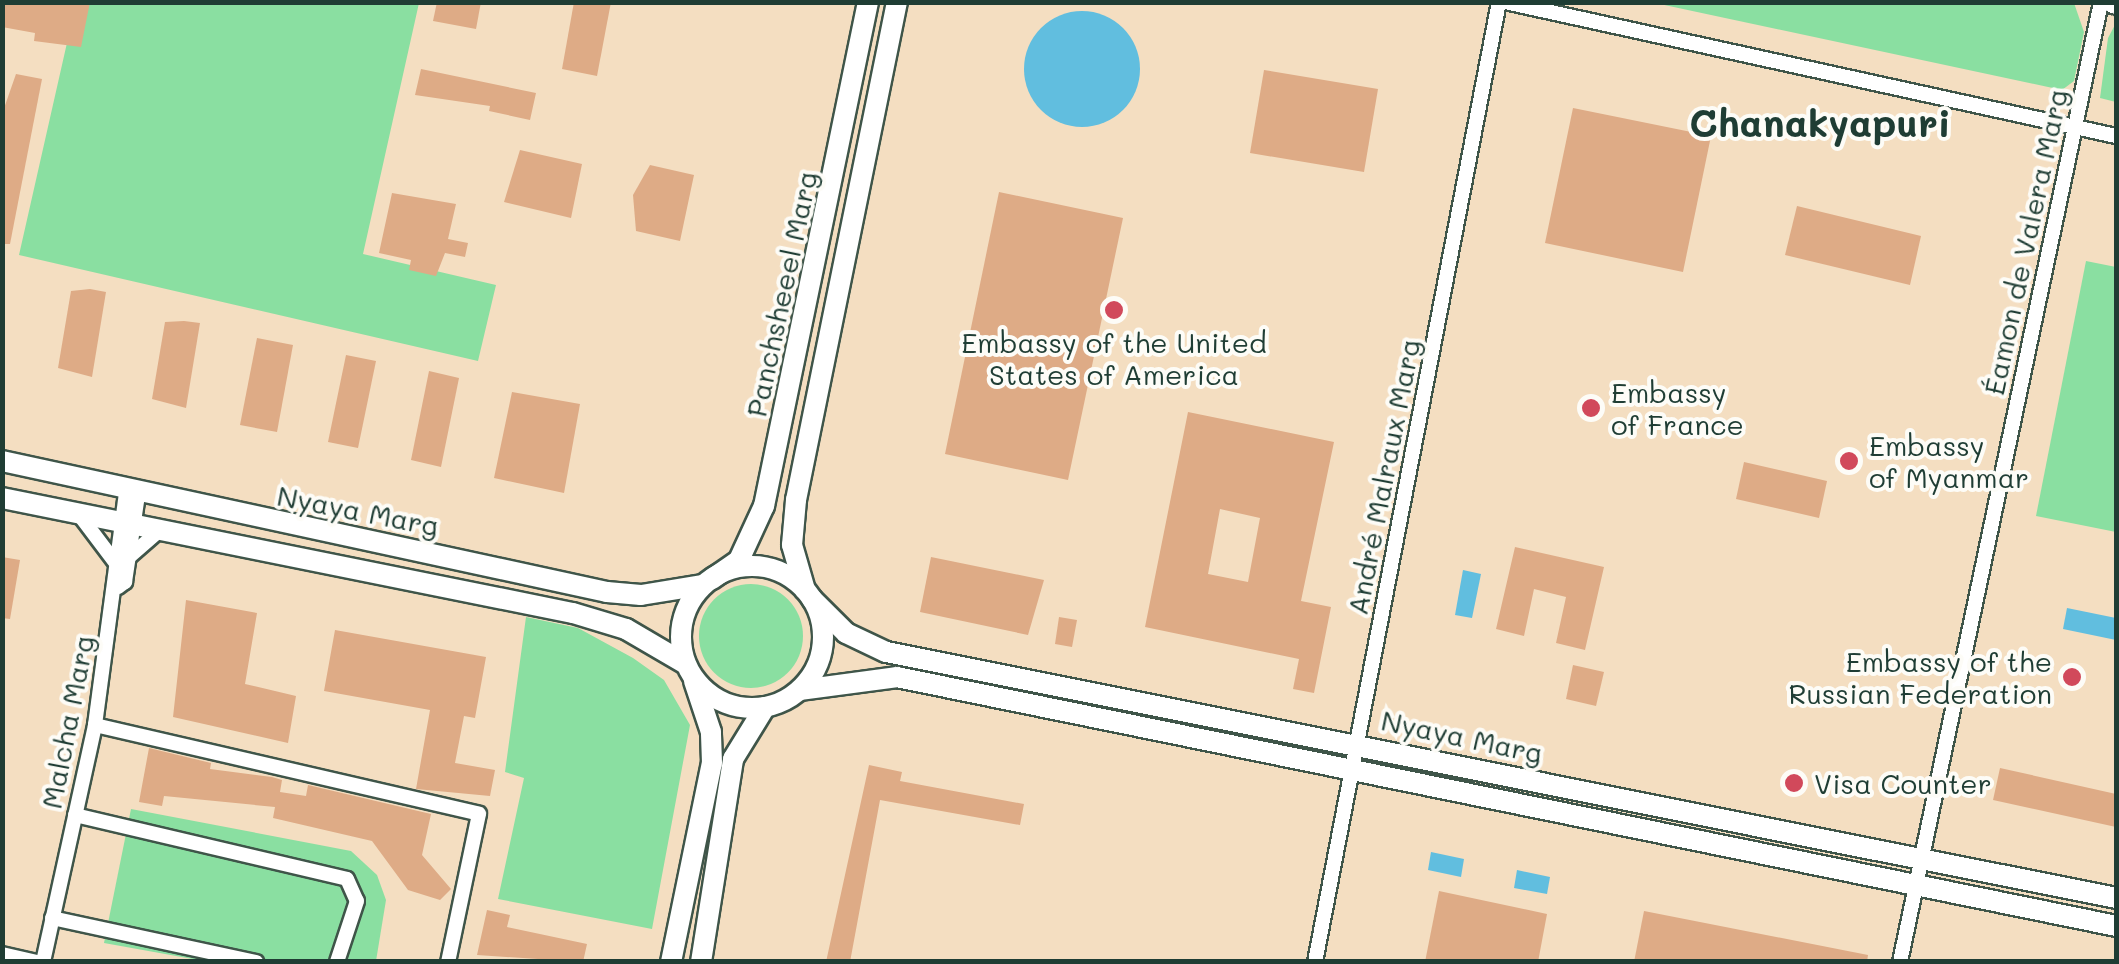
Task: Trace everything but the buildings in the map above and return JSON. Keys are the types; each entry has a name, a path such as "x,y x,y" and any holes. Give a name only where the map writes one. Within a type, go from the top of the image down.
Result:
{"street":[{"name":"Panchsheeel Marg","path":"708,582 738,560 764,506 868,2"},
{"path":"689,670 712,696 737,707 765,707 800,690 822,647 792,545 796,500 897,2"},
{"path":"1502,2 2116,136"},
{"name":"André Malraux Marg","path":"1315,962 1502,2"},
{"name":"Éamon de Valera Marg","path":"1900,962 2101,2"},
{"name":"Nyaya Marg","path":"2,461 132,493 613,593 708,582"},
{"name":"Malcha Marg","path":"40,962 95,726 118,587 125,582 122,560 132,493"},
{"name":"Nyaya Marg","path":"2,498 81,517 574,613 626,629 689,670"},
{"path":"81,517 122,560 158,532"},
{"path":"671,962 712,764 711,732 689,670 682,622 708,582 750,566 790,577 809,595"},
{"name":"Nyaya Marg","path":"809,595 846,633 886,652 1358,743 2116,898"},
{"name":"Nyaya Marg","path":"800,690 897,677 2116,926"},
{"path":"701,962 733,758 765,707"},
{"path":"95,726 479,814 448,962"},
{"path":"75,816 347,879 357,900 337,962"},
{"path":"52,918 256,962"},
{"path":"2,954 40,962"}],"green space":[{"path":"76,3 419,3 363,254 496,285 478,361 19,255"},
{"path":"1655,3 2074,3 2084,32 2074,81 2062,90"},
{"path":"2116,23 2116,102 2100,98 2108,38"},
{"path":"2086,261 2116,267 2116,532 2036,516"},
{"path":"751,584 771,588 788,599 799,616 803,636 799,656 788,673 771,684 751,688 731,684 714,673 703,656 699,636 703,616 714,599 731,588"},
{"path":"526,617 578,628 633,658 664,680 690,725 652,929 498,899 524,778 505,772"},
{"path":"131,809 351,851 377,875 386,900 376,961 204,961 104,943"}],"water":[{"path":"1082,11 1104,16 1123,28 1135,47 1140,69 1135,91 1123,110 1104,122 1082,127 1060,122 1041,110 1029,91 1024,69 1029,47 1041,28 1060,16"},
{"path":"1463,570 1481,574 1472,618 1455,615"},
{"path":"2067,608 2116,618 2116,640 2063,629"},
{"path":"1431,852 1464,859 1461,877 1428,870"},
{"path":"1517,870 1550,877 1547,894 1514,888"}],"place":[{"name":"Embassy of the United States of America","path":"1114,310"},
{"name":"Embassy of France","path":"1591,408"},
{"name":"Embassy of Myanmar","path":"1849,461"},
{"name":"Embassy of the Russian Federation","path":"2072,677"},
{"name":"Visa Counter","path":"1794,783"}],"district":[{"name":"Chanakyapuri","path":"1820,123"}]}
